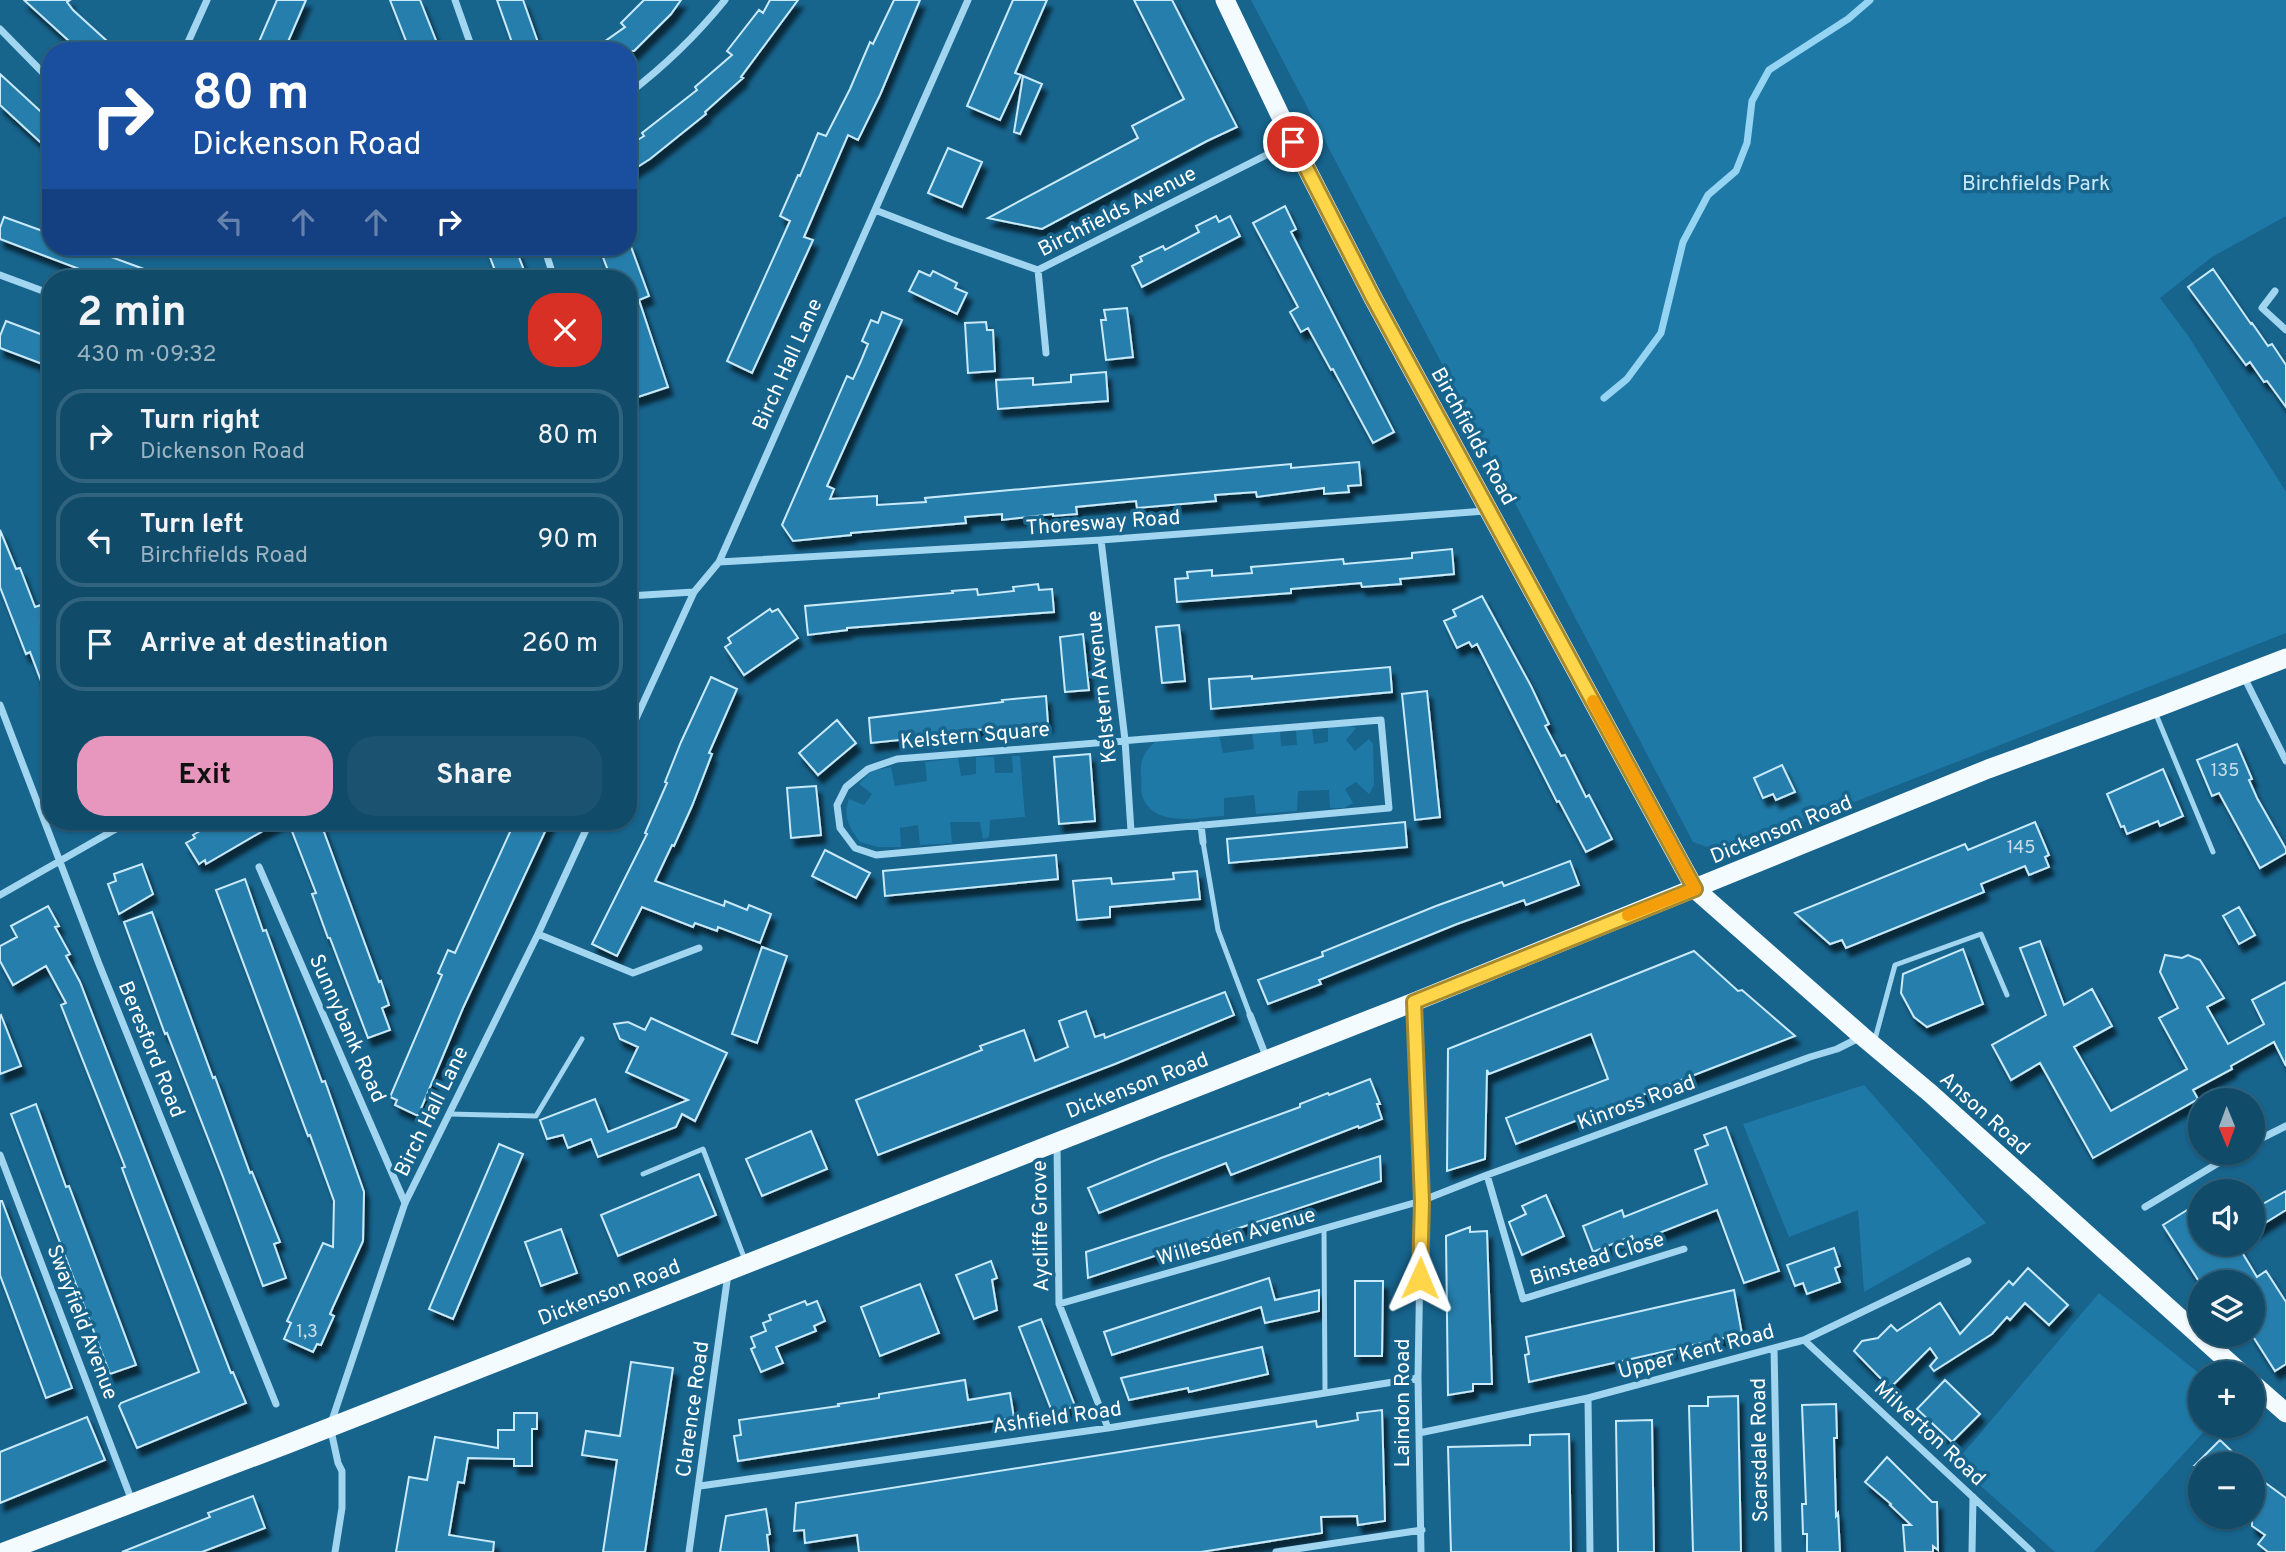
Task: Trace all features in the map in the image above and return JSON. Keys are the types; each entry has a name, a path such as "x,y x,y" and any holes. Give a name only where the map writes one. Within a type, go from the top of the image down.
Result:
{"highway":[{"name":"Birchfields Road","path":"1225,0 1293,142 1373,298 1695,889"},
{"name":"Dickenson Road","path":"4,1552 1414,1002 1989,769 2286,658"},
{"name":"Anson Road","path":"1695,889 1930,1093 2228,1361"},
{"path":"2265,1394 2286,1413"}],"street":[{"path":"188,42 207,0"},
{"path":"455,0 471,42"},
{"path":"637,87 668,63 702,29 725,0"},
{"name":"Birch Hall Lane","path":"637,716 694,592 719,562 968,0"},
{"path":"0,29 42,72"},
{"name":"Birchfields Avenue","path":"875,210 1038,271 1293,142"},
{"path":"1038,271 1046,353"},
{"path":"0,275 42,291"},
{"path":"2275,291 2262,309 2286,330"},
{"name":"Thoresway Road","path":"719,562 1101,540 1489,510"},
{"name":"Kelstern Avenue","path":"1101,540 1125,740 1132,831"},
{"path":"637,596 694,592"},
{"path":"2243,675 2286,761"},
{"name":"Beresford Road","path":"0,705 42,819"},
{"name":"Kelstern Square","path":"1381,720 1389,807 876,855 855,848 840,828 837,805 846,787 868,769 897,759 1125,740 1381,720"},
{"path":"1201,825 1203,842"},
{"name":"Beresford Road","path":"46,830 276,1404"},
{"path":"0,895 114,830"},
{"name":"Birch Hall Lane","path":"330,1426 405,1203 538,934 586,830"},
{"name":"Sunnybank Road","path":"258,867 405,1203"},
{"path":"538,934 633,973 699,948"},
{"name":"Laindon Road","path":"1414,1002 1422,1201 1418,1378 1422,1552"},
{"path":"1250,1015 1267,1059"},
{"name":"Kinross Road","path":"1422,1201 1810,1056 1867,1041"},
{"path":"2265,1136 2286,1126"},
{"name":"Aycliffe Grove","path":"1056,1141 1059,1304 1108,1428"},
{"name":"Swayfield Avenue","path":"0,1155 132,1502"},
{"path":"2146,1207 2214,1166"},
{"name":"Binstead Close","path":"1487,1175 1523,1298 1684,1249"},
{"name":"Willesden Avenue","path":"1059,1304 1422,1201"},
{"name":"Upper Kent Road","path":"1419,1433 1588,1398 1804,1340 1968,1261"},
{"name":"Clarence Road","path":"689,1552 738,1266"},
{"name":"Milverton Road","path":"1804,1340 2032,1552"},
{"name":"Scarsdale Road","path":"1774,1348 1778,1552"},
{"name":"Ashfield Road","path":"700,1486 1108,1428 1418,1378"},
{"path":"1588,1398 1590,1552"},
{"path":"330,1426 342,1471 342,1508 335,1552"},
{"path":"1972,1552 1973,1497"},
{"path":"1276,1552 1422,1530"}],"lane":[{"path":"2154,709 2213,852"},
{"path":"1203,842 1218,930 1250,1015"},
{"path":"1867,1041 1895,965 1981,934 2007,995"},
{"path":"449,1114 536,1116 582,1039"},
{"path":"643,1174 703,1149 738,1266"},
{"path":"1324,1229 1325,1391"}],"green space":[{"name":"Birchfields Park","path":"1251,0 2286,0 2286,216 2212,257 2160,298 2189,337 2286,492 2286,633 1724,853 1693,842"},
{"path":"1346,725 1356,728 1346,740 1355,751 1369,739 1373,744 1374,785 1369,794 1356,782 1345,789 1353,803 1344,808 1330,808 1329,790 1298,791 1297,811 1256,814 1254,795 1224,798 1224,816 1179,819 1157,814 1142,796 1142,761 1155,742 1219,735 1223,753 1254,749 1252,733 1280,730 1281,746 1297,745 1296,729 1312,728 1314,744 1328,742 1328,727"},
{"path":"1012,756 1020,756 1025,817 990,820 989,837 983,839 980,822 950,822 952,843 920,845 918,825 900,828 901,847 878,847 860,842 848,822 846,811 849,799 864,805 872,794 859,784 871,771 891,767 895,786 927,781 925,762 958,758 961,776 976,774 976,757 994,757 995,773 1013,773"},
{"path":"1864,1085 1986,1223 1864,1292 1858,1210 1789,1237 1743,1124"},
{"path":"2099,1293 2188,1364 2188,1438 2198,1438 2094,1552 2055,1552 1955,1463"}],"building":[{"path":"24,0 70,0 67,2 73,10 108,42 70,42"},
{"path":"277,0 306,0 288,42 259,42"},
{"path":"390,0 420,0 437,42 406,42"},
{"path":"497,0 523,0 538,42 512,42"},
{"path":"644,0 681,0 637,48 637,42 604,42 625,27 621,23"},
{"path":"770,0 798,0 741,77 743,78 705,112 706,114 637,167 637,140 644,136 642,133 697,90 695,87 732,55 727,51 759,10 763,13"},
{"path":"894,0 920,0 858,140 848,135 804,237 813,240 752,373 727,361 790,221 780,216 818,133 826,136 870,42 873,44"},
{"path":"1013,0 1047,0 1015,73 1021,75 1000,120 967,106"},
{"path":"1134,0 1172,0 1237,127 1042,229 988,218 1138,138 1132,126 1184,99"},
{"path":"0,74 42,113 42,144 0,105"},
{"path":"1023,76 1042,84 1020,134 1014,132"},
{"path":"948,148 982,162 962,207 928,193"},
{"path":"1285,206 1296,229 1291,232 1394,432 1373,443 1308,328 1301,332 1290,312 1298,307 1253,223"},
{"path":"1216,216 1219,222 1230,216 1240,236 1142,287 1132,266 1142,261 1140,257 1163,246 1165,250 1199,232 1196,226"},
{"path":"4,217 42,231 42,255 0,239"},
{"path":"45,256 109,256 147,270 82,270"},
{"path":"489,256 518,256 524,270 495,270"},
{"path":"602,256 634,256 649,296 639,300 668,387 637,397 637,270 608,270"},
{"path":"2213,269 2251,324 2268,346 2272,344 2286,365 2286,407 2250,362 2246,365 2188,287"},
{"path":"919,271 930,276 933,271 957,283 955,288 967,293 957,314 909,291"},
{"path":"1127,308 1133,357 1106,360 1101,320 1106,320 1104,310"},
{"path":"882,312 902,320 827,486 834,489 830,499 877,496 877,505 926,502 925,498 1291,464 1291,468 1359,462 1361,485 1348,486 1349,492 1324,494 1324,488 1257,497 1256,492 1215,495 1216,501 1137,508 1136,501 1076,507 1077,514 1053,516 1002,520 1002,514 965,517 966,523 793,541 782,525 847,376 853,379 861,361 868,344 862,341 871,320 878,323"},
{"path":"6,321 42,335 42,364 0,348 0,336"},
{"path":"986,322 987,330 993,330 995,371 968,373 965,323"},
{"path":"1106,372 1108,401 998,409 996,380 1033,378 1033,385 1071,382 1071,375"},
{"path":"0,530 16,569 20,568 35,607 42,605 42,684 30,652 26,654 0,587"},
{"path":"1452,549 1454,574 1400,579 1401,584 1362,587 1361,583 1291,589 1291,593 1177,602 1175,579 1188,578 1187,572 1212,570 1212,576 1252,573 1251,567 1343,559 1344,564 1412,558 1412,553"},
{"path":"1038,584 1039,590 1052,589 1054,612 847,628 808,635 805,606 977,589 978,595 1014,591 1013,587"},
{"path":"1482,596 1531,686 1549,724 1545,726 1561,756 1565,755 1586,797 1589,795 1612,839 1586,852 1559,801 1557,802 1477,644 1472,647 1469,642 1457,648 1444,621 1456,616 1453,610"},
{"path":"770,609 772,612 778,609 798,638 744,675 725,647 731,643 728,638"},
{"path":"1179,625 1185,681 1162,683 1156,627"},
{"path":"1083,634 1089,690 1065,692 1060,637"},
{"path":"1390,667 1392,692 1211,709 1209,679 1252,676 1252,679"},
{"path":"711,677 737,689 709,753 712,754 692,806 655,881 724,906 725,901 747,910 749,905 771,914 760,943 718,927 717,931 695,923 693,927 642,907 617,956 592,944 647,834 645,833 681,742"},
{"path":"1427,691 1440,817 1415,820 1402,694"},
{"path":"1046,696 1048,724 941,733 928,737 871,743 869,718"},
{"path":"837,720 856,743 818,775 799,753"},
{"path":"2237,744 2257,798 2286,849 2286,853 2260,868 2219,793 2212,796 2197,760"},
{"path":"1090,754 1095,821 1059,824 1054,757"},
{"path":"1782,765 1795,792 1776,800 1773,794 1763,798 1754,778"},
{"path":"2163,769 2183,816 2160,826 2158,821 2127,834 2124,826 2121,827 2107,794"},
{"path":"816,786 821,835 791,838 787,788"},
{"path":"1405,822 1407,847 1229,863 1227,839"},
{"path":"2035,822 2049,855 2045,857 2049,867 2029,875 2025,866 1981,884 1984,892 1846,948 1842,940 1830,944 1795,913 1965,844 1968,850"},
{"path":"202,830 265,830 206,864 205,860 199,864 186,843 195,838 193,835"},
{"path":"292,830 323,830 379,982 381,981 389,1005 382,1008 390,1030 368,1038 312,894 316,893"},
{"path":"511,830 546,830 463,1008 418,1116 395,1105 397,1100 390,1097 442,975 438,973 448,950 455,953"},
{"path":"825,850 870,873 856,898 812,876"},
{"path":"1056,855 1058,879 885,896 883,871"},
{"path":"1570,861 1579,885 1526,905 1524,900 1457,924 1319,980 1321,984 1268,1004 1258,980 1323,956 1322,952 1436,906 1502,882 1504,886"},
{"path":"142,864 153,894 119,914 108,884 116,881 114,874"},
{"path":"1197,871 1200,899 1110,907 1110,917 1077,920 1073,881 1111,878 1112,884 1174,879 1173,873"},
{"path":"245,879 322,1082 325,1081 364,1192 363,1241 330,1314 334,1316 321,1345 317,1344 313,1352 284,1339 291,1323 287,1321 323,1243 333,1247 334,1201 216,890"},
{"path":"48,906 59,926 55,927 70,954 66,956 80,982 231,1373 233,1372 246,1403 137,1448 119,1406 121,1403 199,1372 122,1168 125,1167 61,1005 66,1003 46,966 13,985 0,961 0,946 17,937 11,926"},
{"path":"2239,907 2255,935 2239,944 2223,916"},
{"path":"152,912 213,1078 215,1077 250,1173 252,1172 280,1242 274,1244 286,1278 263,1286 124,922"},
{"path":"2040,941 2064,1005 2092,989 2112,1026 2074,1047 2111,1111 2187,1069 2159,1018 2178,1008 2160,972 2165,955 2182,958 2188,955 2200,960 2224,998 2207,1007 2228,1044 2264,1024 2252,1000 2286,982 2286,1066 2274,1042 2197,1088 2188,1088 2188,1105 2093,1158 2040,1063 2011,1080 1992,1045 2046,1015 2020,948"},
{"path":"762,947 787,956 757,1043 732,1034"},
{"path":"1963,949 1983,1004 1927,1027 1914,1017 1901,993 1903,974"},
{"path":"1694,951 1738,991 1742,990 1795,1036 1516,1144 1506,1118 1608,1079 1591,1034 1489,1074 1487,1070 1485,1159 1447,1171 1448,1049"},
{"path":"1225,992 1234,1015 878,1155 856,1100 982,1050 980,1046 1024,1030 1035,1061 1068,1047 1059,1021 1086,1011 1095,1037 1104,1034 1105,1038"},
{"path":"0,1016 21,1066 0,1074"},
{"path":"651,1018 727,1053 695,1121 682,1114 676,1127 598,1157 591,1139 568,1148 563,1135 547,1139 540,1120 595,1099 608,1132 688,1100 626,1072 638,1047 620,1039 614,1024 628,1022 645,1030"},
{"path":"1370,1079 1380,1104 1377,1104 1382,1119 1359,1128 1358,1126 1231,1175 1226,1163 1099,1213 1088,1188 1300,1107 1300,1104 1328,1093 1329,1095"},
{"path":"36,1104 136,1365 110,1374 11,1114"},
{"path":"1726,1127 1779,1271 1744,1283 1717,1210 1634,1243 1632,1236 1593,1252 1583,1226 1622,1210 1624,1217 1707,1184 1695,1150 1708,1145 1704,1135"},
{"path":"811,1131 827,1169 762,1196 746,1159"},
{"path":"499,1144 523,1154 453,1319 429,1309"},
{"path":"1380,1156 1381,1181 1088,1278 1086,1252"},
{"path":"699,1174 716,1215 618,1256 601,1215"},
{"path":"2286,1191 2286,1210 2265,1223 2265,1203"},
{"path":"1546,1195 1564,1236 1522,1255 1509,1222 1526,1214 1522,1206"},
{"path":"0,1201 72,1388 46,1398 0,1275"},
{"path":"2188,1209 2188,1256 2244,1256 2253,1270 2192,1270 2163,1225"},
{"path":"1470,1227 1470,1232 1487,1231 1492,1384 1473,1384 1473,1391 1448,1395 1446,1236"},
{"path":"561,1229 577,1273 541,1286 525,1242"},
{"path":"1834,1248 1840,1266 1835,1268 1840,1282 1807,1294 1803,1283 1795,1286 1787,1265"},
{"path":"991,1261 997,1278 992,1280 997,1310 974,1319 956,1275"},
{"path":"2028,1268 2068,1305 2049,1325 2025,1303 2010,1320 2007,1317 1992,1334 1934,1371 1930,1366 1937,1358 1930,1348 1890,1388 1854,1351 1862,1341 1878,1338 1891,1325 1897,1331 1940,1303 1960,1334 2009,1281 2013,1285"},
{"path":"2266,1271 2286,1302 2286,1364 2275,1371 2260,1347 2265,1347"},
{"path":"1269,1278 1275,1300 1319,1290 1319,1311 1265,1323 1261,1307 1112,1355 1104,1332"},
{"path":"1355,1281 1383,1281 1382,1356 1355,1356"},
{"path":"920,1284 939,1333 880,1356 861,1307"},
{"path":"1734,1290 1742,1334 1529,1382 1525,1355 1529,1354 1526,1337"},
{"path":"805,1301 807,1305 817,1301 825,1321 814,1326 816,1331 776,1347 783,1363 761,1372 751,1349 755,1347 751,1337 766,1331 763,1323 771,1320 769,1315"},
{"path":"1041,1319 1075,1406 1053,1414 1019,1327"},
{"path":"1262,1347 1268,1374 1189,1392 1188,1388 1129,1400 1121,1378"},
{"path":"631,1362 673,1368 645,1552 603,1552 617,1460 582,1455 586,1431 620,1436"},
{"path":"965,1380 968,1400 1010,1393 1014,1418 738,1461 734,1436 741,1435 739,1420 839,1406 838,1404 879,1398 879,1394"},
{"path":"1945,1380 1980,1414 1952,1442 1917,1409"},
{"path":"1738,1396 1741,1552 1693,1552 1689,1406 1708,1406 1708,1397"},
{"path":"1836,1404 1836,1516 1838,1513 1840,1552 1807,1552 1807,1534 1803,1534 1802,1504 1806,1504 1802,1405"},
{"path":"1382,1410 1385,1521 1358,1525 1357,1516 1321,1517 1322,1533 1201,1552 859,1552 857,1535 805,1543 804,1530 794,1531 796,1503 1316,1421 1317,1427 1358,1420 1357,1413"},
{"path":"514,1413 537,1413 537,1429 532,1429 532,1466 514,1466 514,1459 468,1458 464,1483 458,1482 449,1535 494,1542 493,1552 396,1552 409,1477 427,1480 435,1437 498,1448 498,1430 514,1430"},
{"path":"87,1417 105,1460 0,1503 0,1452"},
{"path":"1652,1420 1654,1552 1618,1552 1616,1421"},
{"path":"1569,1434 1571,1552 1451,1552 1448,1447 1530,1445 1530,1435"},
{"path":"2220,1440 2232,1452 2208,1452"},
{"path":"1887,1457 1932,1502 1937,1502 1938,1550 1933,1546 1933,1552 1905,1552 1903,1525 1911,1525 1865,1482"},
{"path":"2265,1483 2286,1498 2286,1552 2268,1552 2258,1544 2265,1535 2256,1529 2265,1529"},
{"path":"253,1496 265,1528 202,1552 122,1552 210,1517 208,1513"},
{"path":"766,1509 770,1534 767,1535 769,1552 720,1552 726,1516"}],"waterway":[{"path":"1604,398 1627,379 1661,333 1683,242 1708,195 1736,171 1747,143 1752,101 1769,70 1848,19 1870,0"}],"slow traffic":[{"path":"1593,701 1695,889 1628,915"}],"route":[{"path":"1293,142 1373,298 1695,889 1414,1002 1422,1201 1420,1278"}]}
